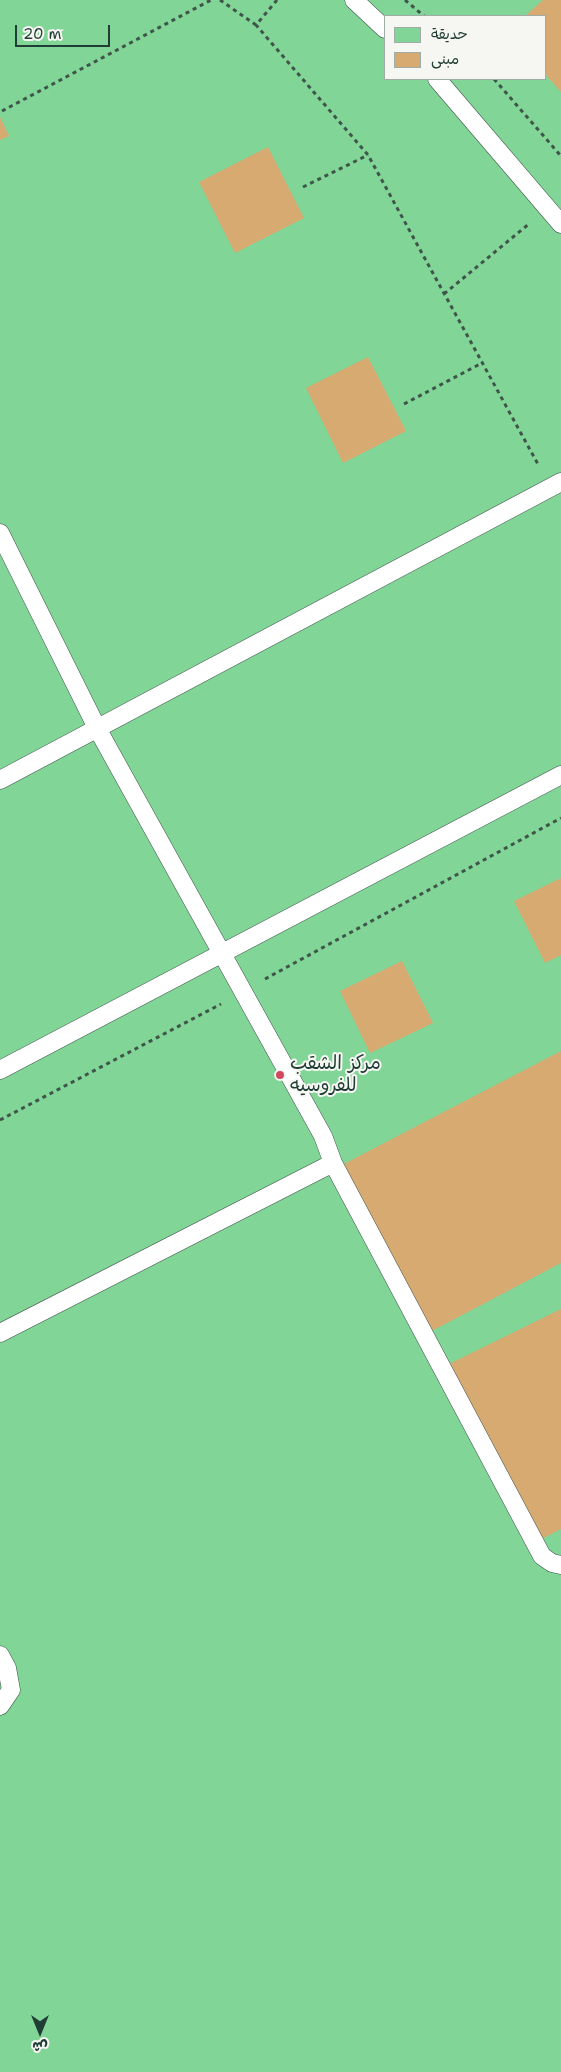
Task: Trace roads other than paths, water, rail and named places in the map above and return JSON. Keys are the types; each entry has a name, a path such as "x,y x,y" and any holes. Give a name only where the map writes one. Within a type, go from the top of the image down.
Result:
{"lane":[{"path":"354,0 384,28"},
{"path":"438,80 561,224"},
{"path":"0,780 556,484"},
{"path":"0,533 97,728 322,1136 333,1163 542,1556 552,1563 561,1565"},
{"path":"0,1070 561,775"},
{"path":"0,1333 333,1163"},
{"path":"0,1656 7,1668 11,1690 0,1706"}],"place":[{"name":"مركز الشقب للفروسيه","path":"280,1075"}]}
